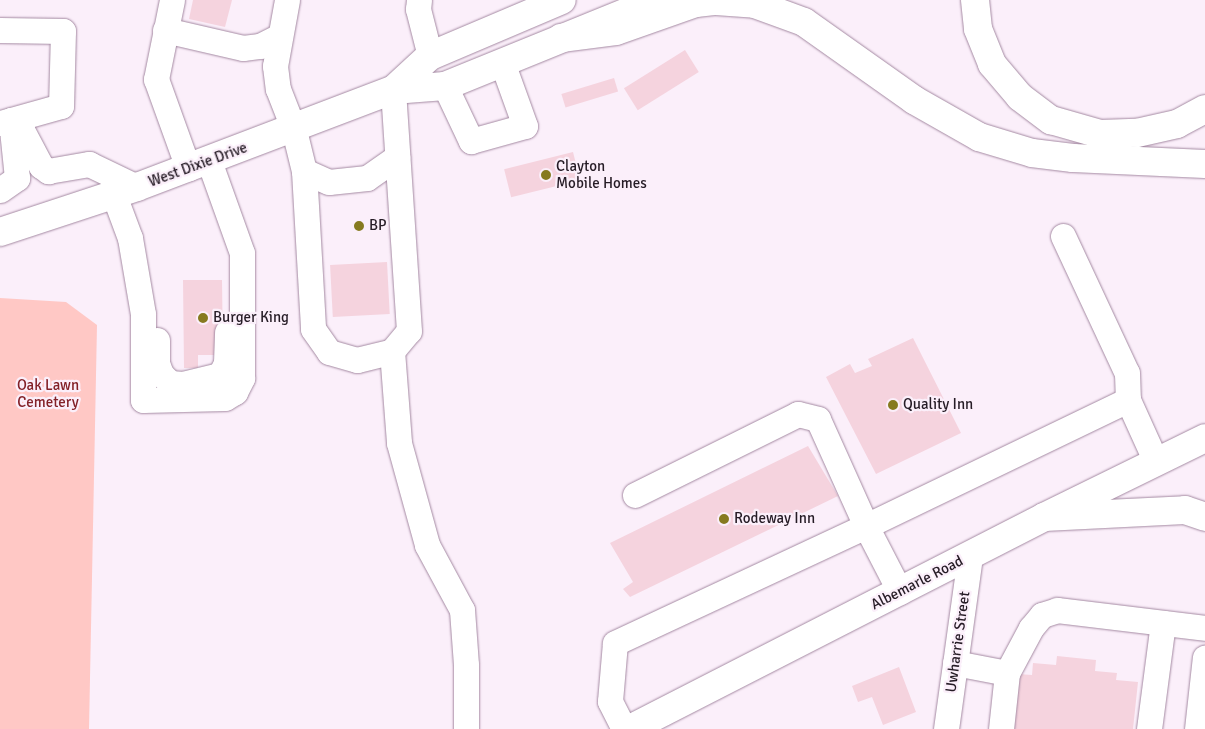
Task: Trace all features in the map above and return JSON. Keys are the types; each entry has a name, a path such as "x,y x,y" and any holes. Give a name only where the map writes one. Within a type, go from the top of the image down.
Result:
{"main road":[{"name":"West Dixie Drive","path":"0,232 126,191 294,130 393,90 445,86 657,0"},
{"path":"975,0 978,29 992,64 1020,97 1051,120 1100,134 1137,133 1177,124 1205,109"},
{"name":"West Dixie Drive","path":"393,90 430,56 559,1"},
{"path":"562,38 616,31 696,3 716,1 755,4 804,22 914,100 979,138 1024,151 1064,157 1205,164"},
{"name":"Albemarle Road","path":"630,729 1044,517 1205,438"},
{"path":"1044,517 1185,510 1205,517"}],"street":[{"path":"6,121 22,130 41,166 48,171 89,164 126,191 130,238 143,314 143,400 225,398 235,392 242,378 242,253 156,79 172,0"},
{"path":"165,30 180,17 184,0"},
{"path":"287,0 278,37 275,66 278,89 294,130 304,171 314,328 329,352 357,360 392,352 409,330 393,90"},
{"path":"419,0 418,9 430,56"},
{"path":"0,30 63,31 61,106 6,121"},
{"path":"165,30 243,48 260,46 278,37"},
{"path":"445,86 471,141 525,126 502,62"},
{"path":"0,190 17,178 6,121"},
{"path":"304,171 329,182 367,178 397,157"},
{"path":"1063,236 1127,373 1128,400 1156,462"},
{"path":"392,352 399,443 427,545 462,610 466,729"},
{"path":"624,729 610,701 615,643 866,526 1128,400"},
{"path":"635,495 798,414 818,420 866,526 900,592"},
{"name":"Uwharrie Street","path":"946,729 970,556"},
{"path":"1001,729 1007,673 1042,615 1057,610 1205,628"},
{"path":"1148,729 1163,623"},
{"path":"1197,729 1205,657"},
{"path":"955,662 1007,673"}],"green space":[{"name":"Oak Lawn Cemetery","path":"0,298 66,302 97,325 89,729 0,729"}],"building":[{"path":"193,0 232,0 225,27 189,19"},
{"path":"685,50 699,72 638,110 624,88"},
{"path":"614,78 618,91 565,107 561,94"},
{"path":"573,152 580,180 511,197 504,169"},
{"path":"387,262 390,314 333,317 330,265"},
{"name":"Burger King","path":"183,280 222,280 223,355 198,355 198,368 184,368"},
{"name":"Quality Inn","path":"913,338 961,433 876,474 826,377 850,364 855,373 872,366 868,359"},
{"name":"Rodeway Inn","path":"808,446 838,496 630,597 623,589 633,582 610,543"},
{"path":"1057,656 1096,660 1095,671 1117,673 1116,680 1138,682 1133,729 1013,729 1018,674 1032,675 1033,663 1056,665"},
{"path":"899,667 916,712 883,725 872,697 858,702 852,686"}],"place":[{"name":"Clayton Mobile Homes","path":"546,175"},
{"name":"BP","path":"359,226"},
{"name":"Burger King","path":"203,318"},
{"name":"Quality Inn","path":"893,405"},
{"name":"Rodeway Inn","path":"724,519"}]}
